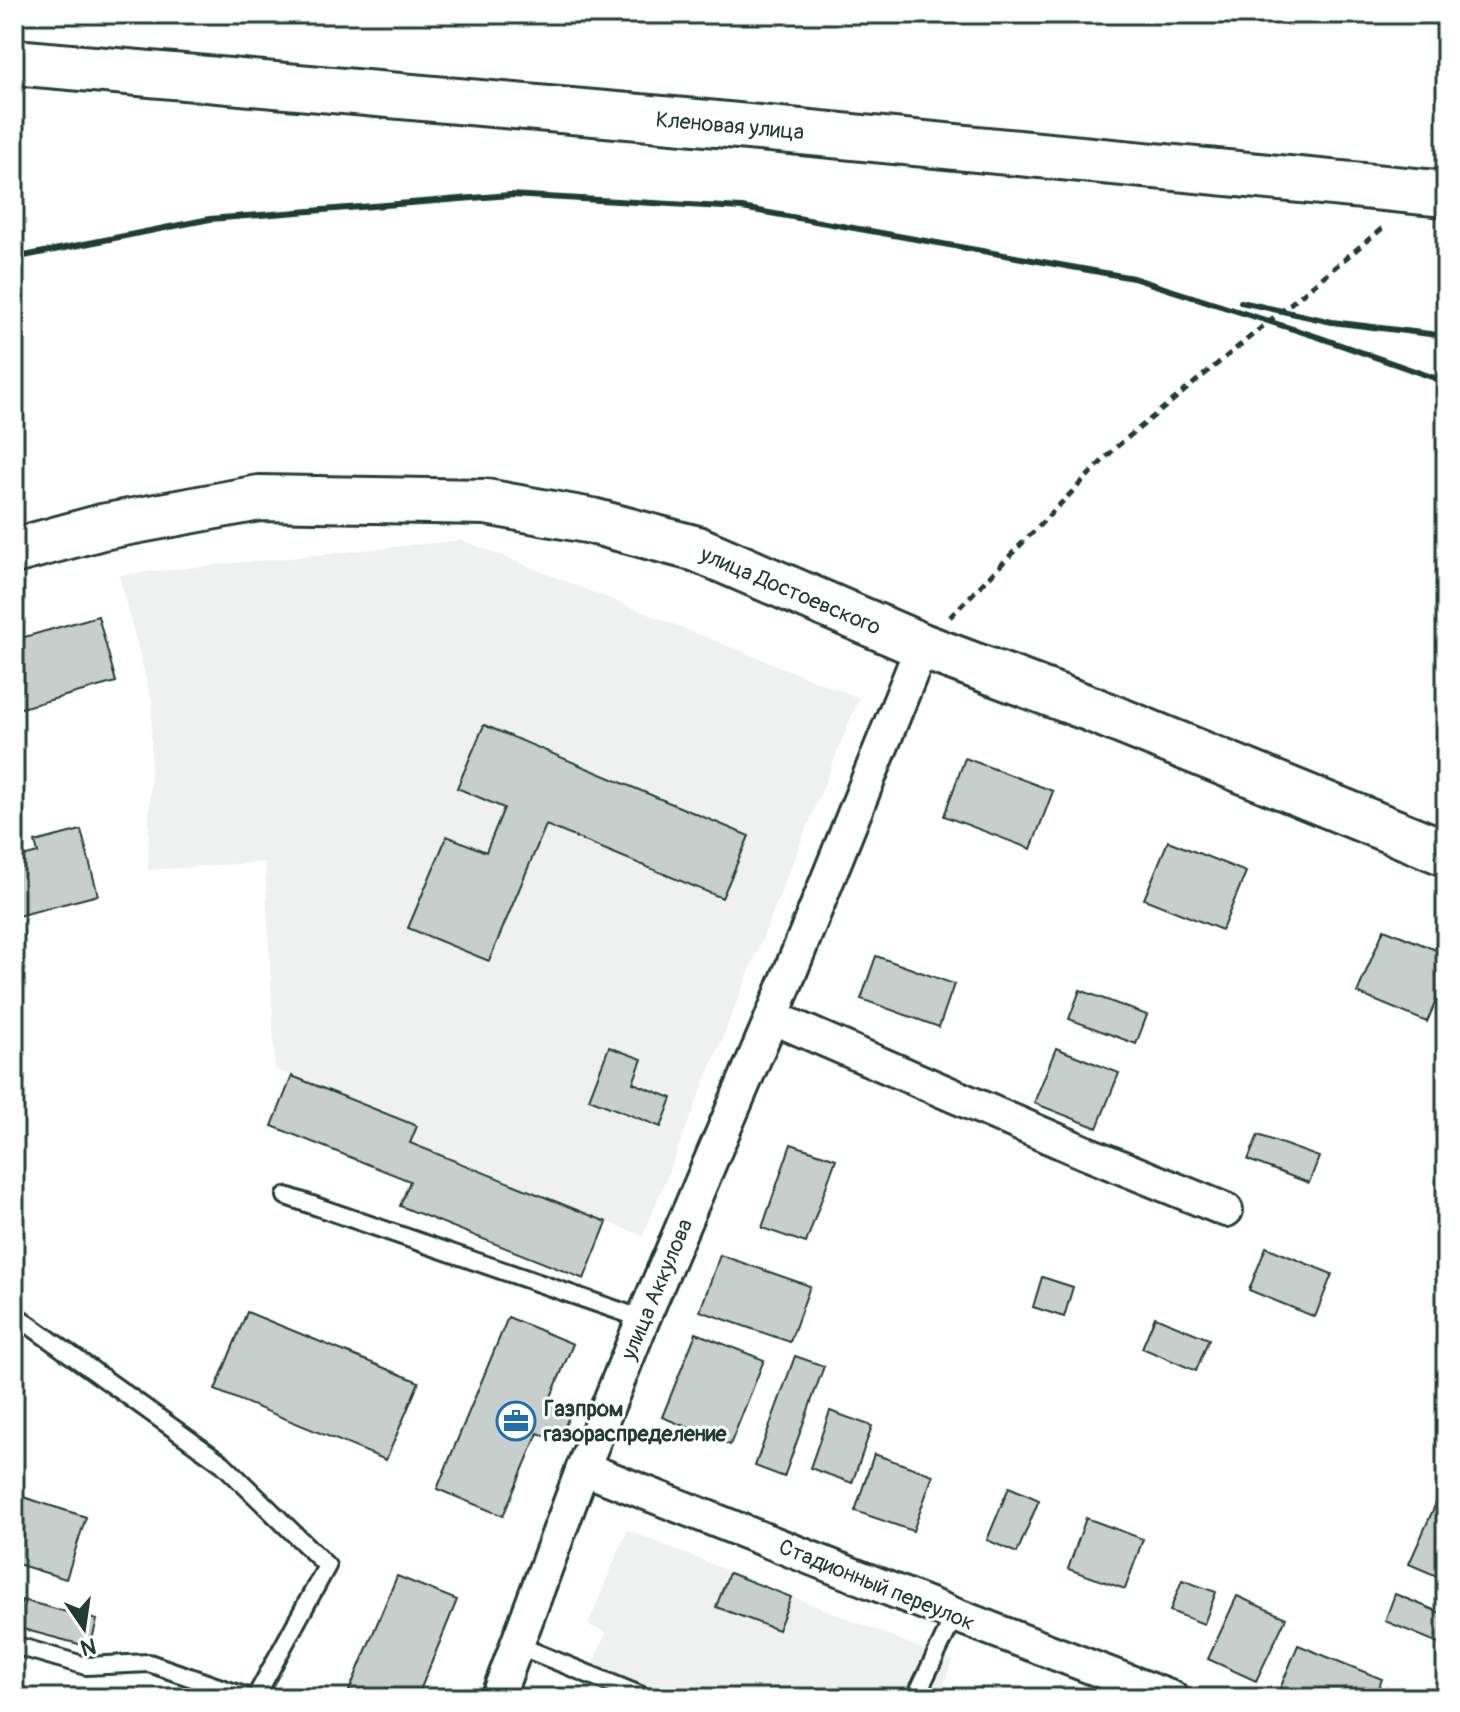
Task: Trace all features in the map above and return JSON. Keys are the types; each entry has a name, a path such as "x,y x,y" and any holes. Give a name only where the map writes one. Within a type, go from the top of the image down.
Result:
{"main road":[{"name":"Кленовая улица","path":"14,62 696,122 1436,193"},
{"name":"улица Достоевского","path":"14,551 102,527 259,498 486,502 592,521 697,549 922,646 1091,709 1446,853"}],"street":[{"name":"улица Аккулова","path":"497,1698 583,1468 643,1319 772,1017 922,646"},
{"path":"772,1017 1226,1210"},
{"name":"Стадионный переулок","path":"583,1468 1172,1698"}],"lane":[{"path":"286,1196 643,1319"},
{"path":"14,1314 223,1464 327,1566 252,1698 149,1663 86,1666 14,1645"},
{"path":"915,1698 955,1615"},
{"path":"517,1645 647,1698"}],"path":[{"path":"922,646 1115,448 1436,193"}],"shaded area":[{"path":"462,540 859,698 643,1236 410,1143 416,1126 275,1069 265,862 148,870 152,702 119,575"},
{"path":"627,1530 953,1661 938,1698 579,1698 606,1632 588,1625"}],"building":[{"path":"98,616 116,682 14,710 14,640"},
{"path":"484,725 749,836 722,898 546,825 489,961 408,928 447,836 486,852 504,808 457,788"},
{"path":"965,758 1053,791 1031,849 944,816"},
{"path":"81,830 98,895 14,917 14,859 38,853 35,842"},
{"path":"1168,841 1246,872 1222,930 1144,899"},
{"path":"1384,929 1446,954 1446,977 1427,1022 1357,993"},
{"path":"876,956 954,984 939,1027 861,999"},
{"path":"1080,990 1147,1015 1136,1044 1069,1019"},
{"path":"609,1047 642,1059 633,1083 672,1098 661,1127 589,1099"},
{"path":"1056,1048 1119,1073 1097,1128 1034,1103"},
{"path":"292,1076 417,1126 410,1143 607,1222 584,1279 400,1206 410,1181 272,1126"},
{"path":"1258,1135 1319,1157 1309,1183 1248,1160"},
{"path":"791,1144 836,1159 806,1243 762,1228"},
{"path":"1266,1247 1332,1274 1315,1317 1249,1290"},
{"path":"720,1255 810,1286 790,1342 700,1311"},
{"path":"1042,1277 1073,1287 1064,1317 1033,1307"},
{"path":"247,1312 419,1382 386,1460 215,1390"},
{"name":"Газпром газораспределение","path":"508,1317 573,1344 550,1399 572,1409 559,1441 538,1433 503,1516 437,1489"},
{"path":"1155,1317 1209,1339 1196,1371 1142,1348"},
{"path":"696,1333 764,1360 730,1445 662,1417"},
{"path":"795,1356 824,1366 784,1477 755,1466"},
{"path":"830,1411 872,1426 852,1483 810,1468"},
{"path":"874,1454 933,1475 913,1531 855,1511"},
{"path":"1009,1487 1039,1500 1017,1553 987,1540"},
{"path":"1440,1494 1446,1497 1446,1580 1409,1564"},
{"path":"20,1496 86,1517 66,1579 14,1563 14,1514"},
{"path":"1086,1518 1143,1539 1125,1589 1068,1569"},
{"path":"729,1573 791,1597 778,1630 716,1607"},
{"path":"397,1576 457,1600 417,1698 346,1698"},
{"path":"1182,1580 1216,1592 1204,1624 1170,1611"},
{"path":"1395,1594 1446,1615 1443,1645 1385,1621"},
{"path":"1237,1596 1286,1618 1256,1681 1208,1659"},
{"path":"22,1600 97,1620 90,1647 15,1627"},
{"path":"1298,1645 1382,1679 1375,1698 1296,1698 1279,1691"}],"railway":[{"path":"14,258 210,219 510,195 742,208 1133,278 1446,382"},
{"path":"1241,302 1332,322 1446,336"}],"place":[{"name":"Газпром газораспределение","path":"516,1421"}]}
